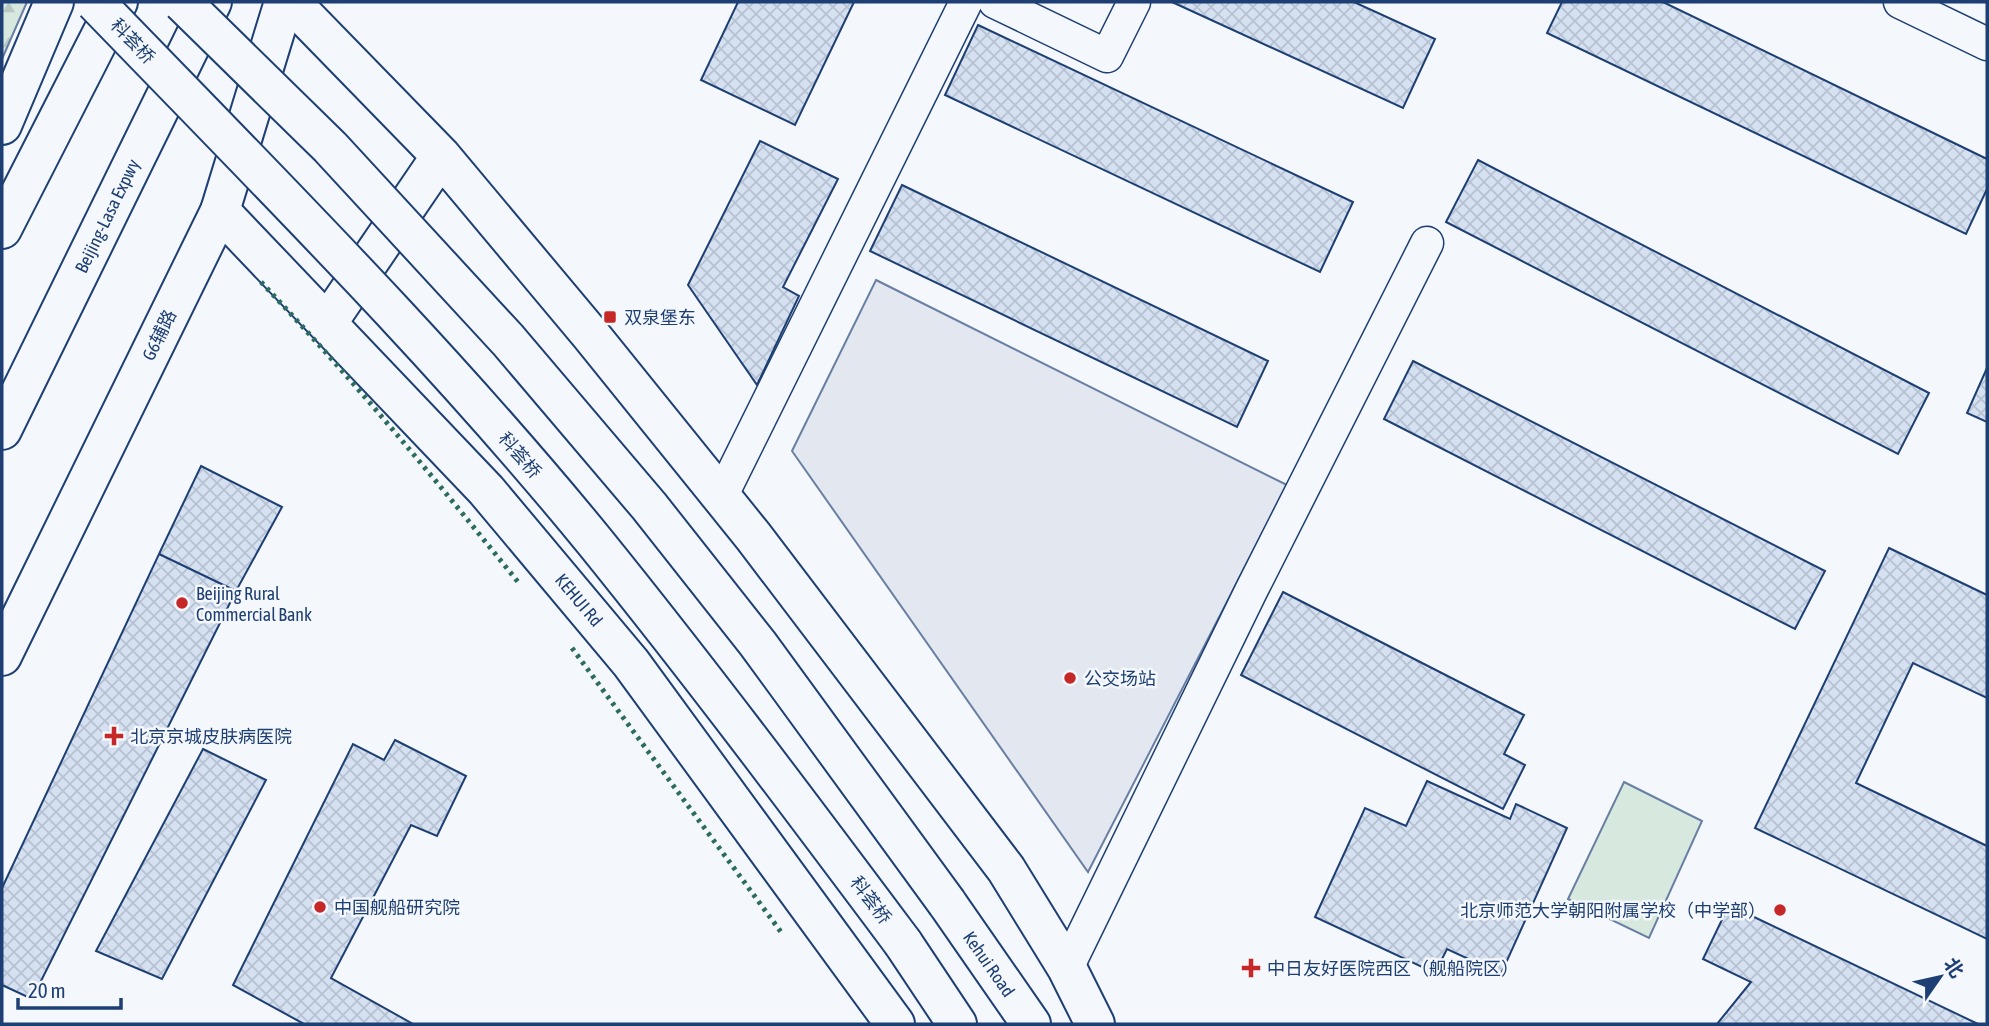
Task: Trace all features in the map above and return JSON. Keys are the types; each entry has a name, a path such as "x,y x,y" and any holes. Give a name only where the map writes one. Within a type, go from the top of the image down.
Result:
{"main road":[{"path":"2,125 54,2"},
{"name":"科荟桥","path":"95,2 278,191 463,389 595,542 806,813 903,943 957,1024"},
{"path":"2,229 118,2"},
{"name":"Kehui Road","path":"182,2 330,147 508,340 614,464 758,644 947,903 1031,1024"},
{"name":"Beijing-Lasa Expwy","path":"2,429 212,2"},
{"name":"G6辅路","path":"2,656 220,211 284,2"},
{"path":"291,2 441,156 590,334 721,497 1006,869 1067,968 1096,1024"},
{"path":"328,322 441,156"},
{"name":"KEHUI Rd","path":"220,211 486,490 631,663 895,1024"}],"street":[{"path":"721,497 966,2"},
{"path":"995,2 1107,56 1134,2"},
{"path":"1900,2 1987,44"},
{"path":"1067,968 1251,591 1427,243"}],"green space":[{"path":"2,2 27,2 2,59"},
{"path":"1624,782 1702,821 1649,938 1568,899"}],"shaded area":[{"name":"公交场站","path":"876,280 1287,485 1088,872 792,451"}],"building":[{"path":"738,2 854,2 795,125 701,80"},
{"path":"1172,2 1354,2 1435,39 1403,108"},
{"path":"1562,2 1663,2 1987,159 1987,189 1966,234 1547,33"},
{"path":"978,25 1353,202 1320,272 945,95"},
{"path":"760,141 838,179 783,287 799,296 757,385 688,285"},
{"path":"1478,160 1929,393 1898,454 1446,222"},
{"path":"902,185 1268,361 1237,427 870,251"},
{"path":"1413,361 1825,571 1795,629 1384,419"},
{"path":"1987,368 1987,422 1967,413"},
{"path":"201,466 282,507 236,591 159,554"},
{"path":"1889,548 1987,595 1987,698 1913,663 1856,783 1987,846 1987,939 1755,828"},
{"path":"159,554 236,591 32,999 2,985 2,888"},
{"path":"1283,592 1524,715 1504,754 1525,765 1503,809 1241,675"},
{"name":"中国舰船研究院","path":"395,740 466,776 437,836 411,825 331,978 413,1024 304,1024 233,985 353,744 384,760"},
{"path":"203,749 266,780 162,979 96,951"},
{"path":"1427,781 1510,819 1516,804 1567,828 1501,974 1447,949 1435,973 1315,917 1365,808 1406,826"},
{"path":"1729,905 1978,1024 1717,1024 1751,982 1703,959"}],"hedge":[{"path":"261,282 392,429 518,582"},
{"path":"572,648 781,932"}],"place":[{"name":"双泉堡东","path":"610,317"},
{"name":"Beijing Rural Commercial Bank","path":"182,603"},
{"name":"公交场站","path":"1070,678"},
{"name":"北京京城皮肤病医院","path":"114,736"},
{"name":"中国舰船研究院","path":"320,907"},
{"name":"北京师范大学朝阳附属学校（中学部）","path":"1780,910"},
{"name":"中日友好医院西区（舰船院区）","path":"1251,968"}]}
